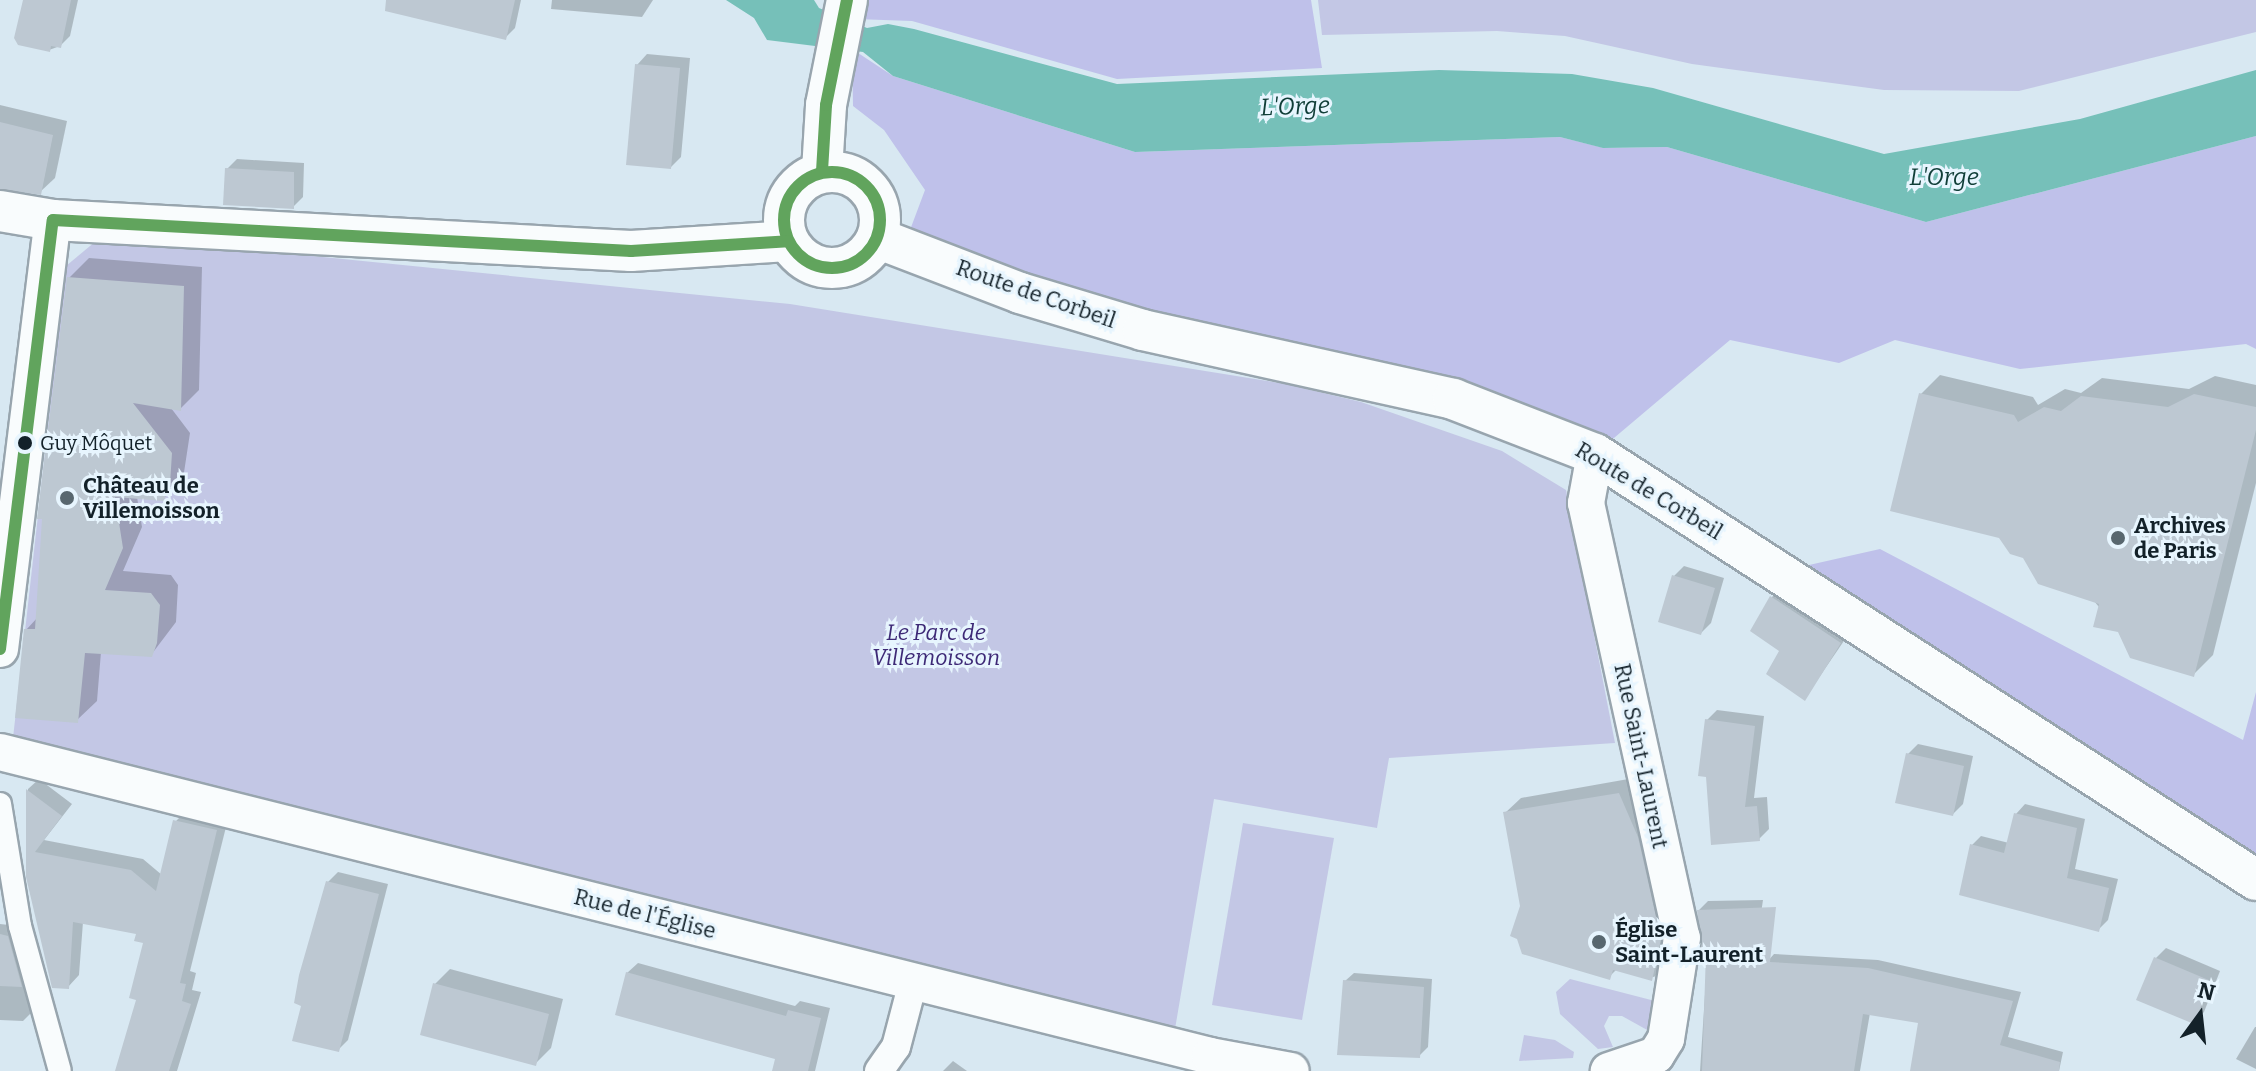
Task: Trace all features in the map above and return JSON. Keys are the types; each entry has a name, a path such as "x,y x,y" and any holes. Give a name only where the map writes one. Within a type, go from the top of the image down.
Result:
{"main road":[{"path":"822,171 833,57 845,5"},
{"path":"822,171 848,174 870,190 880,213 877,238 860,259 834,268 807,261 788,241 783,228 787,199 807,178 822,171"},
{"path":"0,211 53,220 631,251 788,241"},
{"name":"Route de Corbeil","path":"877,238 1033,297 1143,330 1453,399 1595,454 2256,880"}],"street":[{"path":"0,649 53,220"},
{"name":"Rue Saint-Laurent","path":"1595,454 1586,503 1682,938 1676,997 1666,1039 1656,1055 1609,1071"},
{"name":"Rue de l'Église","path":"0,752 913,982 1291,1071"},
{"path":"0,804 20,926 60,1071"},
{"path":"879,1071 896,1047 913,982"}],"green space":[{"path":"1318,0 2256,0 2256,32 2019,91 1884,90 1692,64 1565,36 1497,31 1322,35"},
{"name":"Le Parc de Villemoisson","path":"96,241 263,251 790,304 1286,384 1361,402 1502,451 1566,490 1615,743 1389,758 1377,828 1214,799 1175,1029 13,738 66,266"},
{"path":"1243,823 1334,838 1302,1020 1212,1005"},
{"path":"1570,979 1655,1001 1649,1031 1622,1016 1609,1016 1604,1026 1613,1047 1598,1049 1560,1014 1556,992"},
{"path":"1524,1035 1555,1040 1574,1052 1573,1058 1519,1061"}],"shaded area":[{"path":"860,0 1311,0 1322,68 1117,79 912,21 855,19"},
{"path":"852,49 893,76 1135,152 1560,137 1604,148 1667,147 1926,222 2256,136 2256,349 2246,344 2020,369 1895,340 1839,363 1730,340 1595,454 904,246 925,190 884,130 853,106"},
{"path":"1880,549 2243,740 2256,692 2256,880 1778,572"}],"water":[{"name":"L'Orge","path":"726,0 814,0 819,8 867,28 888,24 914,29 1117,84 1439,70 1572,74 1653,88 1884,154 2080,119 2256,70 2256,136 1926,222 1667,147 1603,148 1560,137 1135,152 893,76 863,52 767,40 754,18"}],"building":[{"path":"23,0 71,0 61,48 51,46 50,52 18,45 14,38"},
{"path":"386,0 515,0 506,40 385,11"},
{"path":"635,64 680,68 671,169 626,165"},
{"path":"0,122 53,135 41,195 0,189"},
{"path":"225,168 294,172 294,209 223,205"},
{"name":"Château de Villemoisson","path":"67,277 184,286 181,411 133,403 172,453 170,484 164,501 115,497 123,548 105,590 151,593 160,605 157,643 152,657 85,653 78,723 15,718 24,629 35,629 42,519 37,519"},
{"name":"Archives de Paris","path":"1919,393 2014,415 2018,422 2044,407 2061,411 2081,396 2168,407 2194,394 2256,407 2256,430 2194,677 2130,658 2118,632 2093,627 2099,604 2038,584 2023,558 2010,554 1999,538 1890,511"},
{"path":"1672,575 1715,588 1701,635 1658,622"},
{"path":"1770,596 1841,643 1805,701 1766,674 1779,651 1750,631"},
{"path":"1705,719 1755,726 1745,807 1757,806 1760,841 1711,845 1706,777 1698,776"},
{"path":"1906,753 1964,766 1953,816 1895,803"},
{"path":"26,789 62,816 35,852 131,870 156,891 173,820 217,830 180,983 186,984 182,1001 191,1004 169,1071 115,1071 136,1000 129,998 143,943 134,941 136,934 73,922 69,989 52,988 26,877"},
{"path":"1619,793 1638,837 1661,939 1652,981 1613,970 1610,980 1522,954 1517,939 1510,936 1520,906 1503,812"},
{"path":"2014,813 2077,828 2067,878 2109,888 2099,932 1959,895 1970,844 2004,853"},
{"path":"326,881 379,894 339,1052 292,1041 301,1006 294,1003 299,975"},
{"path":"1776,907 1770,962 1868,968 2013,1001 2000,1045 2060,1062 2059,1071 1910,1071 1918,1023 1863,1014 1854,1071 1702,1071 1706,952 1701,954 1697,910"},
{"path":"0,934 8,936 22,987 0,986"},
{"path":"2154,957 2211,981 2194,1024 2136,1000"},
{"path":"626,972 786,1016 788,1010 821,1018 808,1071 772,1071 775,1059 615,1015"},
{"path":"1343,980 1424,987 1420,1058 1337,1055"},
{"path":"433,983 549,1014 536,1066 420,1035"}],"transit line":[{"path":"822,171 826,105 847,0"},
{"path":"832,172 850,176 866,186 876,202 880,220 876,238 866,254 850,264 832,268 814,264 798,254 788,238 784,220 788,202 798,186 814,176 832,172"},
{"path":"0,649 53,220 631,251 788,241"}],"place":[{"name":"Guy Môquet","path":"25,443"},
{"name":"Château de Villemoisson","path":"67,498"},
{"name":"Archives de Paris","path":"2118,538"},
{"name":"Église Saint-Laurent","path":"1599,942"}]}
